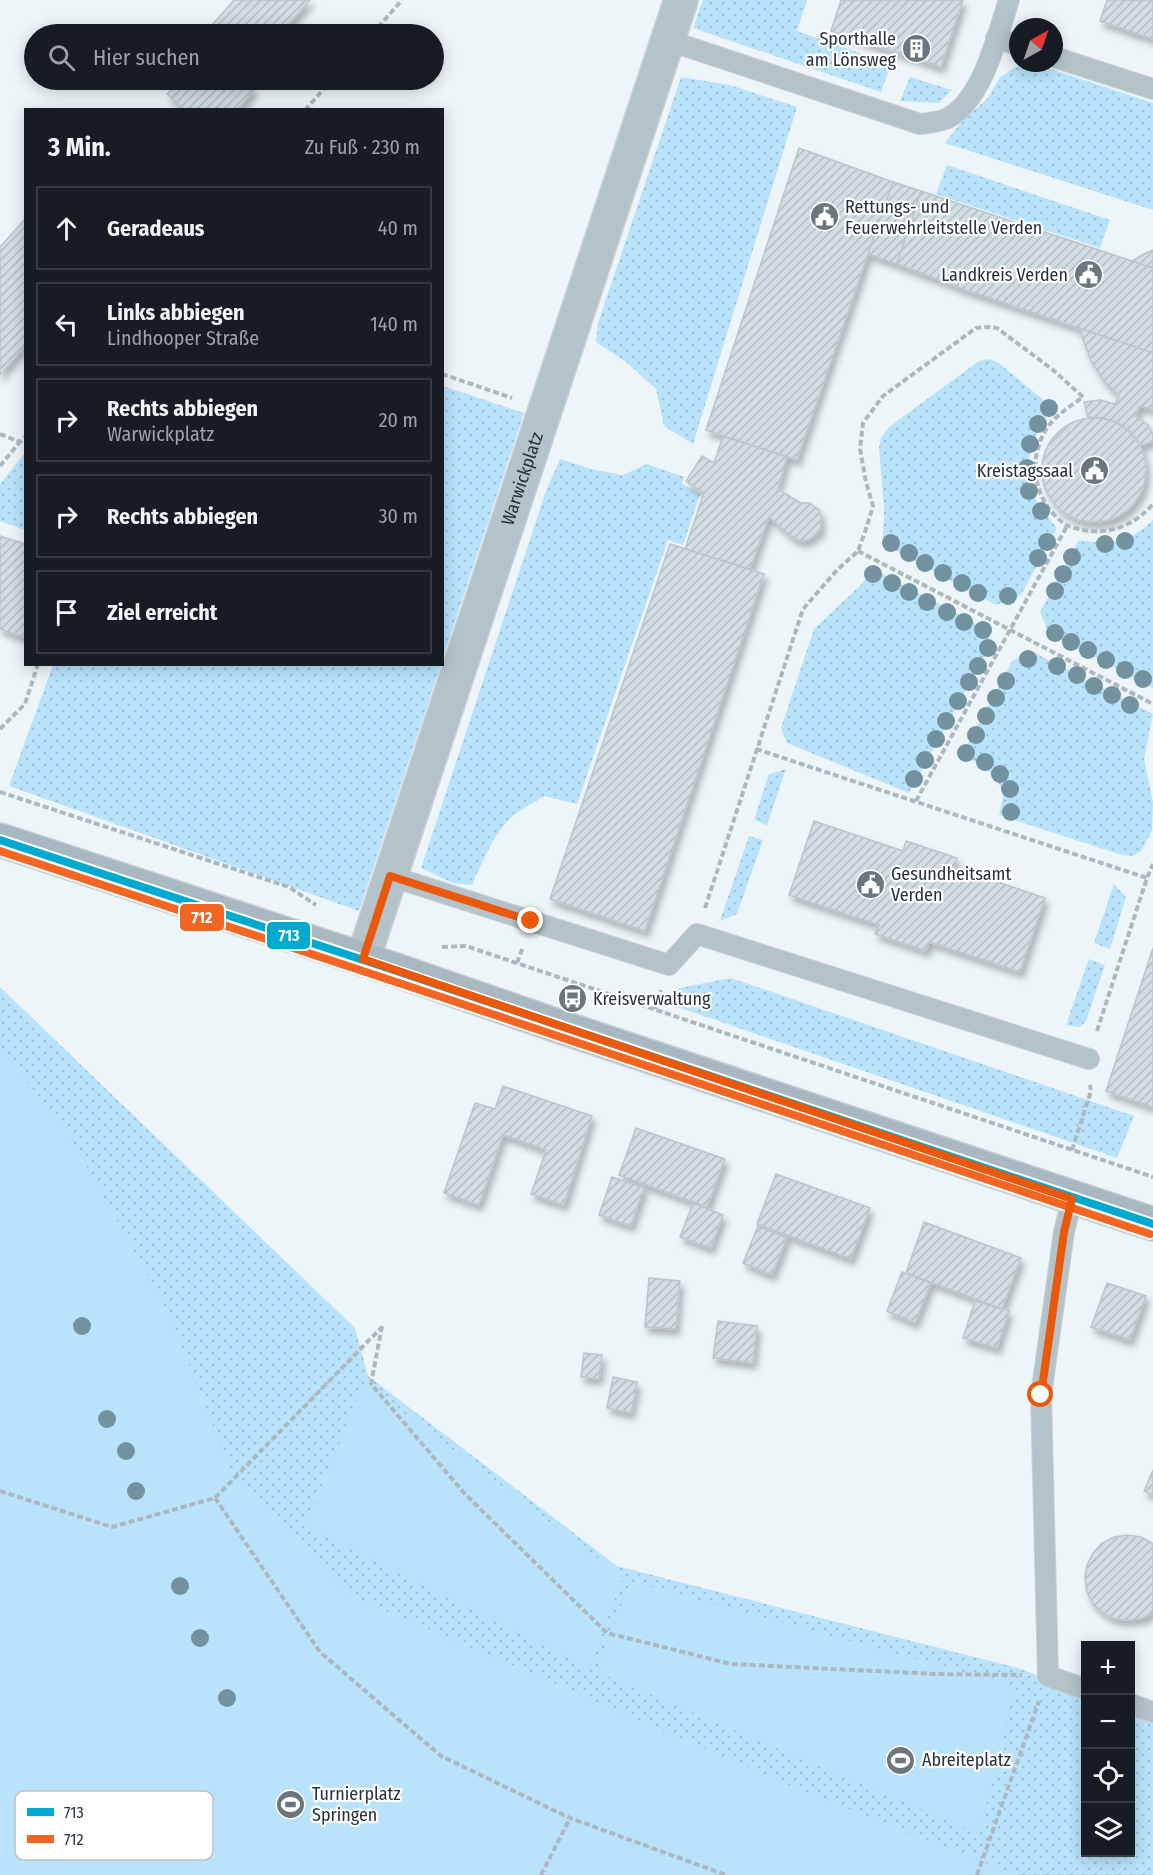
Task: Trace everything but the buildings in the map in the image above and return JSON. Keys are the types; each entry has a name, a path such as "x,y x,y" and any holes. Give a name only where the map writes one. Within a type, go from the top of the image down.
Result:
{"main road":[{"path":"0,840 363,959 1072,1199 1153,1224"}],"street":[{"name":"Warwickplatz","path":"363,959 681,0"}],"lane":[{"path":"667,40 920,124 946,119 965,106 983,72 1009,0"},
{"path":"996,38 1009,42"},
{"path":"1063,60 1153,89"},
{"path":"390,876 669,965 697,934 1089,1059"},
{"path":"1072,1199 1064,1232 1041,1395 1048,1676 1081,1687"},
{"path":"1135,1705 1153,1712"}],"path":[{"path":"381,24 402,0"},
{"path":"307,108 323,90"},
{"path":"697,934 803,609 838,568 858,551 873,506 860,449 863,423 883,396 976,328 997,328 1053,370 1083,397 1058,415 1043,434 1035,458 1035,478 1046,505 1067,526 1094,532 1121,528 1144,515 1153,504"},
{"path":"444,375 512,397 506,416 539,427"},
{"path":"0,434 20,442"},
{"path":"0,466 24,438"},
{"path":"916,801 1067,526"},
{"path":"858,551 1153,704"},
{"path":"0,729 25,704 37,666"},
{"path":"756,749 1147,878"},
{"path":"0,792 289,887 322,909"},
{"path":"1072,1150 1091,1091 1089,1059 1153,864"},
{"path":"434,947 466,946 1153,1177"},
{"path":"0,1491 111,1527 215,1498 382,1326 371,1384 465,1494 607,1633 730,1664 936,1674 1048,1676 977,1875"},
{"path":"215,1498 320,1652 441,1756 570,1818 726,1875"},
{"path":"541,1875 570,1818"}],"shaded area":[{"path":"703,0 807,0 797,31 891,64 881,92 693,28"},
{"path":"1009,71 1060,72 1153,103 1153,210 945,143 963,120 988,98 1000,77"},
{"path":"681,77 730,85 797,107 693,444 664,426 656,389 626,362 596,342 598,323"},
{"path":"910,77 952,90 939,103 900,101"},
{"path":"947,165 1110,220 1100,248 936,194"},
{"path":"990,359 1000,364 1052,407 1034,441 1028,465 1028,478 1037,502 1057,528 1021,595 996,605 883,544 884,508 879,448 881,438 889,427 979,361"},
{"path":"444,387 524,413 444,655"},
{"path":"24,454 24,530 0,521 0,484"},
{"path":"560,459 595,470 623,475 647,464 684,477 682,484 700,494 683,545 668,540 577,804 545,796 525,808 513,816 501,829 472,885 453,883 421,868 546,491"},
{"path":"1153,520 1153,688 1049,633 1040,612 1079,540 1109,542 1128,538"},
{"path":"871,568 986,629 991,645 909,793 787,743 781,728 814,629 862,584"},
{"path":"1033,652 1153,714 1144,759 1153,803 1152,831 1141,851 1132,856 1119,854 999,815 1004,793 1000,785 987,770 961,756 1013,660"},
{"path":"53,666 441,666 359,911 9,786"},
{"path":"786,769 767,825 754,820 769,774"},
{"path":"749,836 763,840 737,914 720,921"},
{"path":"1114,884 1126,897 1110,949 1094,943"},
{"path":"1089,959 1105,965 1086,1021 1080,1027 1066,1025"},
{"path":"731,978 1134,1116 1117,1158 672,1005 679,988"},
{"path":"0,987 355,1328 368,1376 617,1566 1018,1668 1081,1692 1081,1857 1135,1857 1135,1713 1153,1720 1153,1875 0,1875"},
{"path":"0,1051 62,1123 167,1310 229,1466 347,1594 791,1786 1017,1875 0,1875"},
{"path":"364,1383 623,1577 589,1668 305,1526"},
{"name":"Abreiteplatz","path":"630,1581 1015,1686 979,1834 597,1672"}],"transit line":[{"name":"713","path":"0,840 1153,1224"},
{"name":"712","path":"0,851 1150,1234"}],"place":[{"name":"Sporthalle am Lönsweg","path":"917,49"},
{"name":"Rettungs- und Feuerwehrleitstelle Verden","path":"824,217"},
{"name":"Landkreis Verden","path":"1089,275"},
{"name":"Kreistagssaal","path":"1094,471"},
{"name":"Gesundheitsamt Verden","path":"870,884"},
{"name":"Kreisverwaltung","path":"572,999"},
{"name":"Abreiteplatz","path":"901,1760"},
{"name":"Turnierplatz Springen","path":"291,1804"}],"route":[{"path":"531,921 390,876 363,959 1072,1199 1064,1232 1041,1395"}]}
